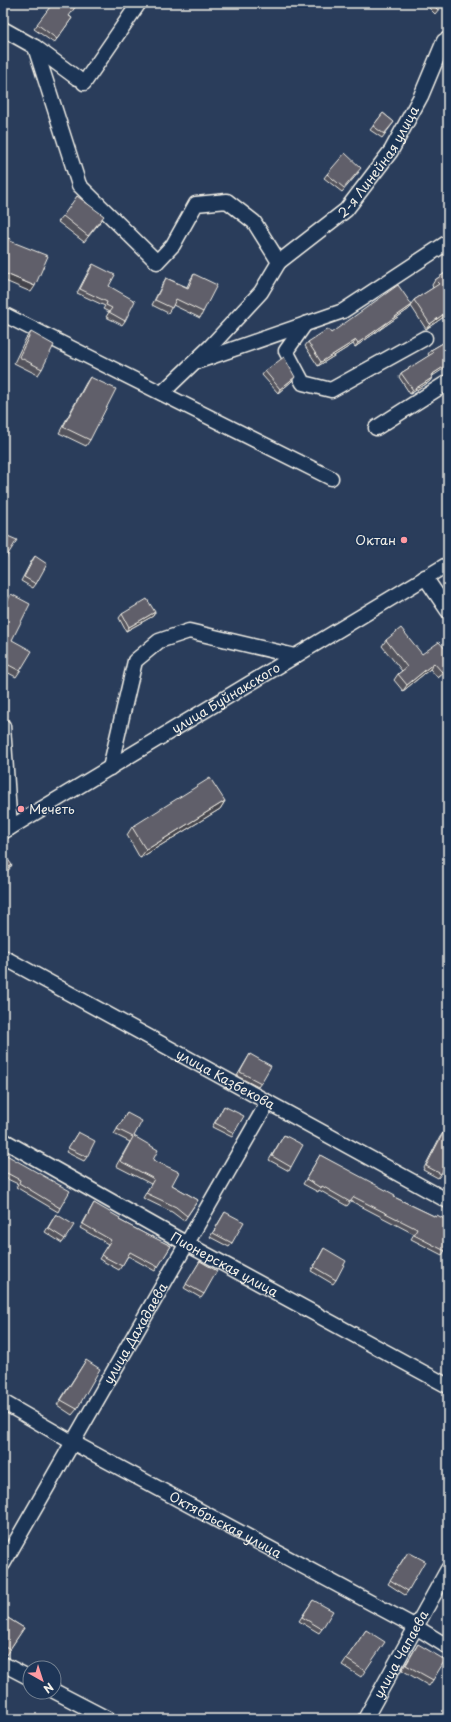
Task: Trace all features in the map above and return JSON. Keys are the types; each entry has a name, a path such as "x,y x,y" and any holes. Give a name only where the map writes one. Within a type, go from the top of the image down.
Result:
{"street":[{"path":"3,29 35,47 81,80 139,3"},
{"name":"2-я Линейная улица","path":"279,262 346,210 391,151 421,96 444,41 448,39"},
{"path":"35,47 79,185 157,262 173,245 196,204 227,202 254,222 279,262 261,292 210,347 162,393"},
{"path":"193,363 342,311 448,242"},
{"path":"3,314 330,478"},
{"path":"304,324 286,351 304,383 331,390 425,338"},
{"path":"376,428 448,382"},
{"name":"улица Буйнакского","path":"5,828 110,768 448,564"},
{"path":"425,578 448,611"},
{"path":"110,768 135,661 159,641 189,631 295,656"},
{"path":"3,726 5,828"},
{"name":"улица Казбекова","path":"3,958 448,1201"},
{"name":"улица Дахадаева","path":"3,1564 268,1102"},
{"name":"Пионерская улица","path":"3,1140 187,1244 448,1386"},
{"name":"Октябрьская улица","path":"3,1402 72,1442 416,1627 448,1647"},
{"name":"улица Чапаева","path":"365,1719 448,1569"},
{"path":"3,1664 22,1674"},
{"path":"62,1695 108,1719"}],"building":[{"path":"53,3 78,3 69,16 72,18 57,39 37,24"},
{"path":"431,3 444,3 438,10"},
{"path":"383,113 394,122 384,134 373,126"},
{"path":"345,153 361,168 344,188 327,174"},
{"path":"77,196 104,216 88,236 63,216"},
{"path":"3,237 11,239 10,241 48,256 35,286 4,273"},
{"path":"93,264 115,275 109,286 135,301 125,321 109,312 112,308 106,305 107,302 80,289"},
{"path":"448,271 448,311 430,324 414,300 439,284 435,280"},
{"path":"194,274 217,285 203,312 176,299 172,308 155,300 166,278 188,288"},
{"path":"398,285 412,305 358,343 356,340 321,362 308,342 328,329 331,333"},
{"path":"31,332 54,345 42,369 19,357"},
{"path":"448,340 448,364 431,375 432,378 413,390 401,373 433,353 431,350"},
{"path":"284,357 295,377 280,389 265,371"},
{"path":"90,377 116,389 90,440 63,427"},
{"path":"3,534 17,540 5,559 3,558"},
{"path":"35,556 47,564 36,584 24,577"},
{"path":"11,594 30,604 12,640 32,651 20,671 5,663 8,657 3,654 3,611"},
{"path":"147,599 155,612 129,627 122,614"},
{"path":"401,628 422,654 439,642 448,652 448,666 442,672 434,663 407,685 398,674 407,667 386,640"},
{"path":"210,778 225,801 146,850 132,827"},
{"path":"3,853 12,865 3,871"},
{"path":"250,1054 271,1066 261,1083 240,1072"},
{"path":"224,1106 244,1116 234,1133 215,1123"},
{"path":"127,1113 142,1121 134,1136 158,1150 153,1160 179,1172 172,1185 198,1200 187,1216 176,1207 146,1193 154,1179 120,1161 133,1137 117,1129"},
{"path":"78,1132 95,1141 87,1157 68,1148"},
{"path":"443,1133 448,1136 448,1161 441,1174 426,1166"},
{"path":"284,1135 303,1145 291,1167 272,1156"},
{"path":"3,1153 70,1191 60,1208 19,1183 20,1180 3,1171"},
{"path":"320,1155 395,1195 394,1197 436,1217 437,1215 448,1221 448,1245 445,1251 414,1235 417,1229 354,1197 350,1202 322,1186 321,1188 306,1179"},
{"path":"94,1203 120,1218 119,1220 171,1246 158,1267 130,1252 122,1266 101,1255 111,1240 83,1224"},
{"path":"225,1212 244,1222 232,1243 213,1233"},
{"path":"56,1214 74,1225 65,1239 48,1228"},
{"path":"324,1248 346,1261 336,1280 314,1267"},
{"path":"200,1261 217,1271 204,1294 186,1284"},
{"path":"86,1360 100,1369 77,1409 61,1400"},
{"path":"408,1552 425,1561 408,1591 390,1580"},
{"path":"313,1600 333,1611 322,1629 302,1617"},
{"path":"3,1615 24,1628 10,1649 3,1645"},
{"path":"366,1630 385,1642 365,1671 346,1659"},
{"path":"418,1644 445,1660 433,1680 406,1665"}],"place":[{"name":"Октан","path":"404,540"},
{"name":"Мечеть","path":"21,809"}]}
